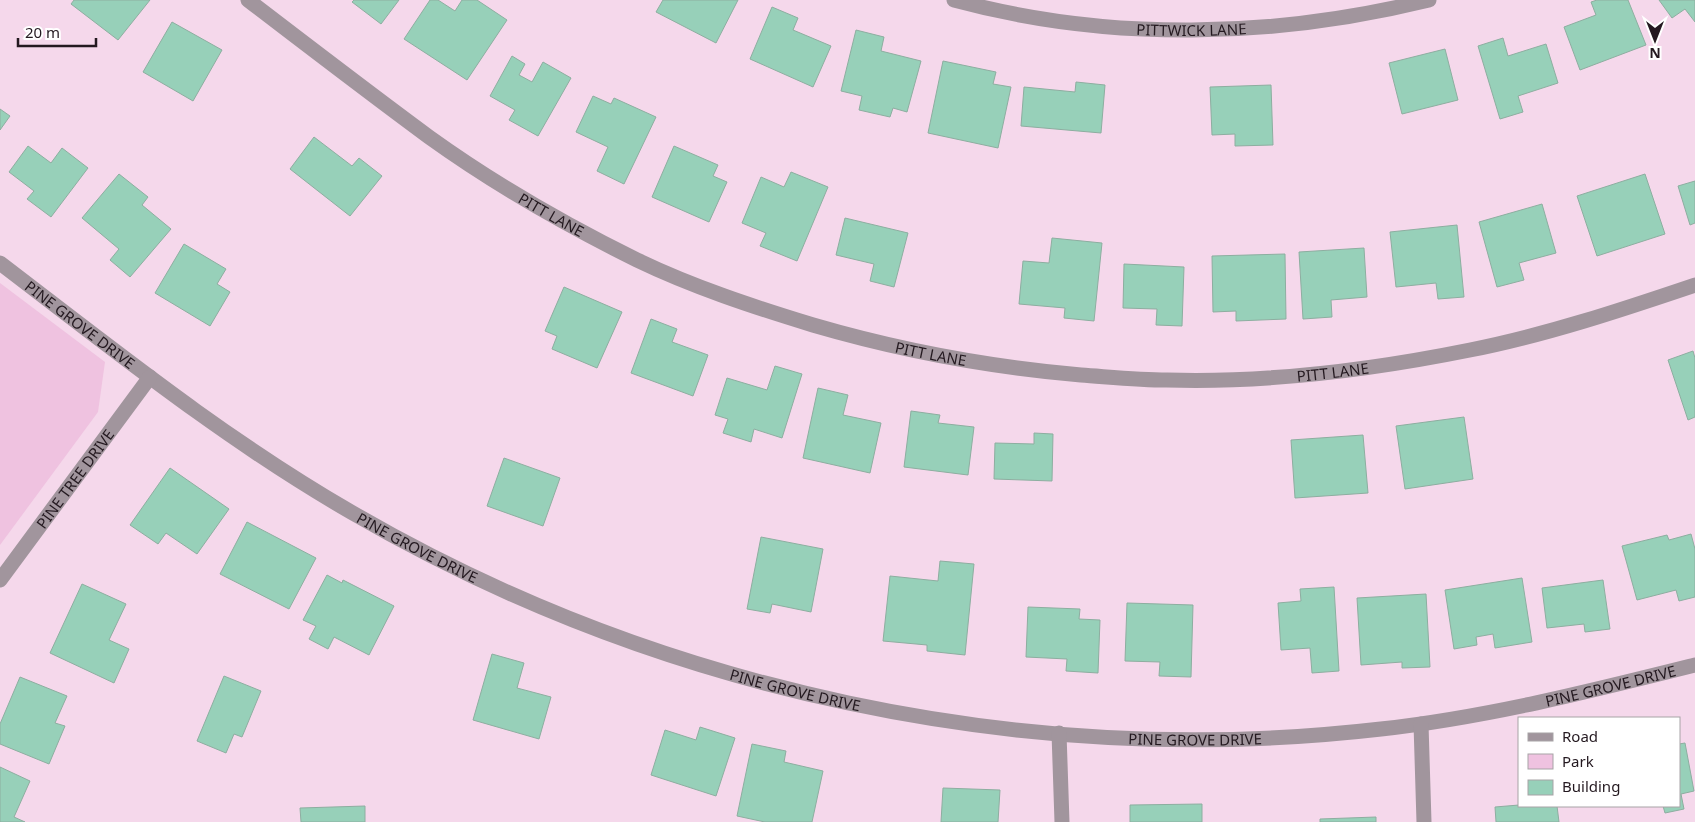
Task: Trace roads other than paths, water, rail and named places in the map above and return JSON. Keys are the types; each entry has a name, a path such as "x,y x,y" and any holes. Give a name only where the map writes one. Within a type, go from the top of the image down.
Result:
{"street":[{"name":"PITT LANE","path":"248,0 431,139 500,184 576,228 639,261 709,290 775,313 848,335 941,357 1021,369 1167,380 1270,377 1329,372 1472,350 1554,330 1695,285"},
{"name":"PITTWICK LANE","path":"954,0 1035,18 1069,23 1145,29 1191,29 1270,27 1348,18 1429,0"},
{"name":"PINE GROVE DRIVE","path":"0,263 150,377 262,458 385,532 478,580 537,606 656,651 742,677 868,709 967,723 1059,733 1164,739 1247,739 1341,733 1421,724 1530,705 1695,665"},
{"name":"PINE TREE DRIVE","path":"0,580 150,377"},
{"path":"1421,724 1424,822"},
{"path":"1059,733 1062,822"}]}
